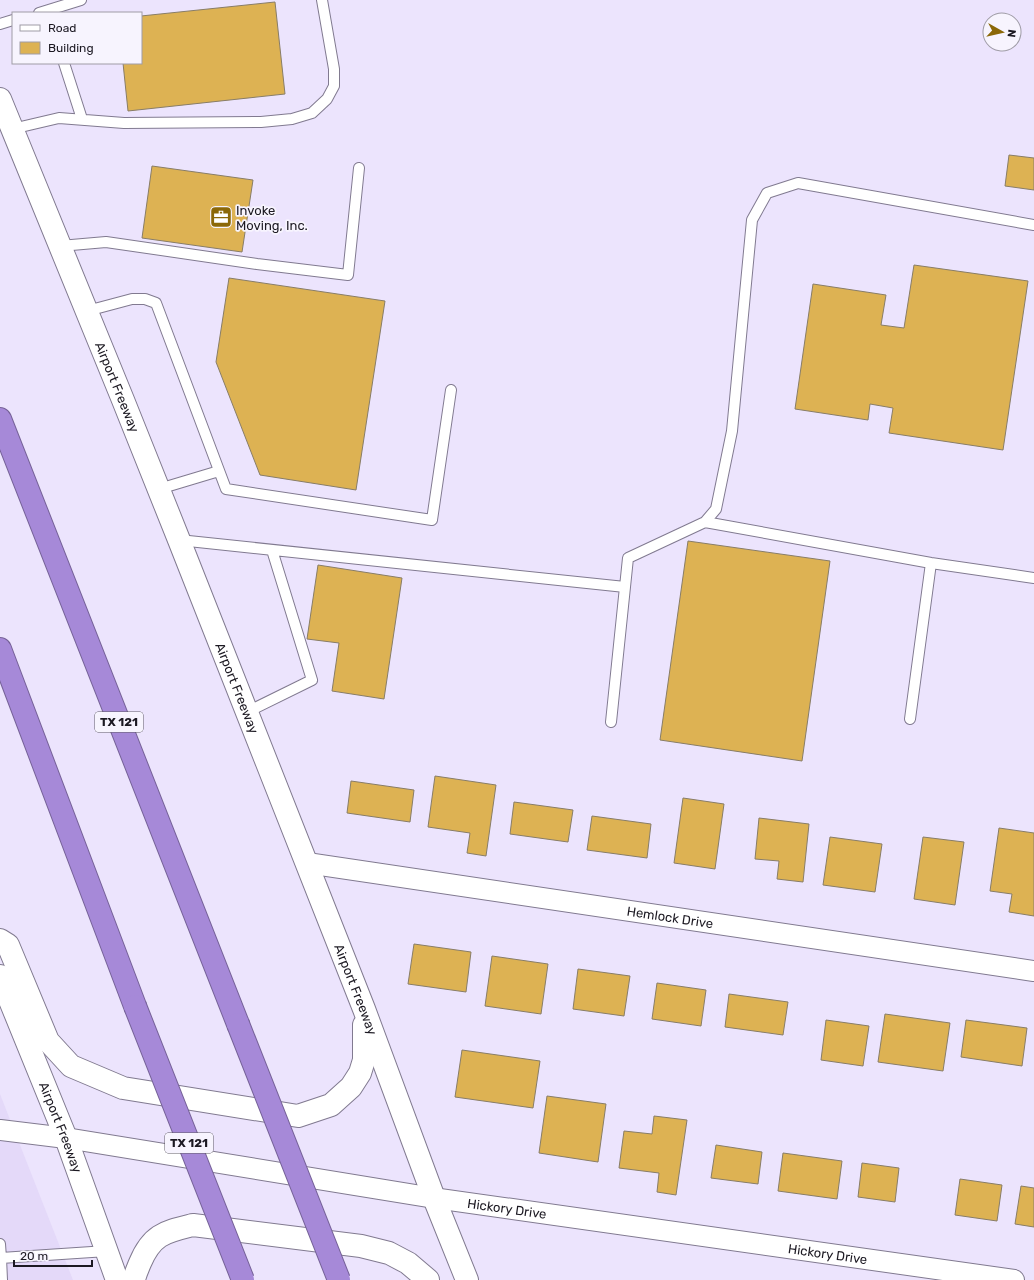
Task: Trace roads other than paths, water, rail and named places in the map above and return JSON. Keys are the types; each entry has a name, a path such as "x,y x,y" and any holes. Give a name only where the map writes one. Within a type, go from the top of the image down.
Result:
{"highway":[{"name":"TX 121","path":"0,419 339,1280"},
{"name":"TX 121","path":"0,649 135,1006 243,1280"}],"main road":[{"name":"Airport Freeway","path":"0,99 159,489 364,1010 434,1198 467,1280"},
{"path":"0,940 8,945 48,1041 71,1066 123,1088 298,1116 331,1105 351,1087 360,1073 364,1060 364,1010"},
{"name":"Airport Freeway","path":"0,976 66,1138 118,1280"},
{"path":"134,1280 143,1256 154,1239 171,1231 193,1225 360,1246 389,1253 408,1263 428,1280"}],"street":[{"name":"Hemlock Drive","path":"306,863 1034,971"},
{"name":"Hickory Drive","path":"0,1130 66,1138 434,1198 1014,1280"}],"lane":[{"path":"45,12 81,0"},
{"path":"12,129 59,118 124,123 262,122 292,119 312,113 327,99 334,86 334,69 322,0"},
{"path":"0,24 12,20"},
{"path":"64,64 82,120"},
{"path":"60,246 106,242 257,264 348,275 359,168"},
{"path":"611,722 628,558 705,522 716,509 732,431 752,220 767,193 798,183 1034,225"},
{"path":"87,311 132,299 145,299 156,303 226,489 432,520 451,390"},
{"path":"159,489 219,471"},
{"path":"705,522 931,563 1034,578"},
{"path":"179,540 625,587"},
{"path":"247,712 312,680 272,550"},
{"path":"910,719 931,563"},
{"path":"0,1244 2,1280"},
{"path":"1,1258 107,1251"}],"place":[{"name":"Invoke Moving, Inc.","path":"221,217"}]}
